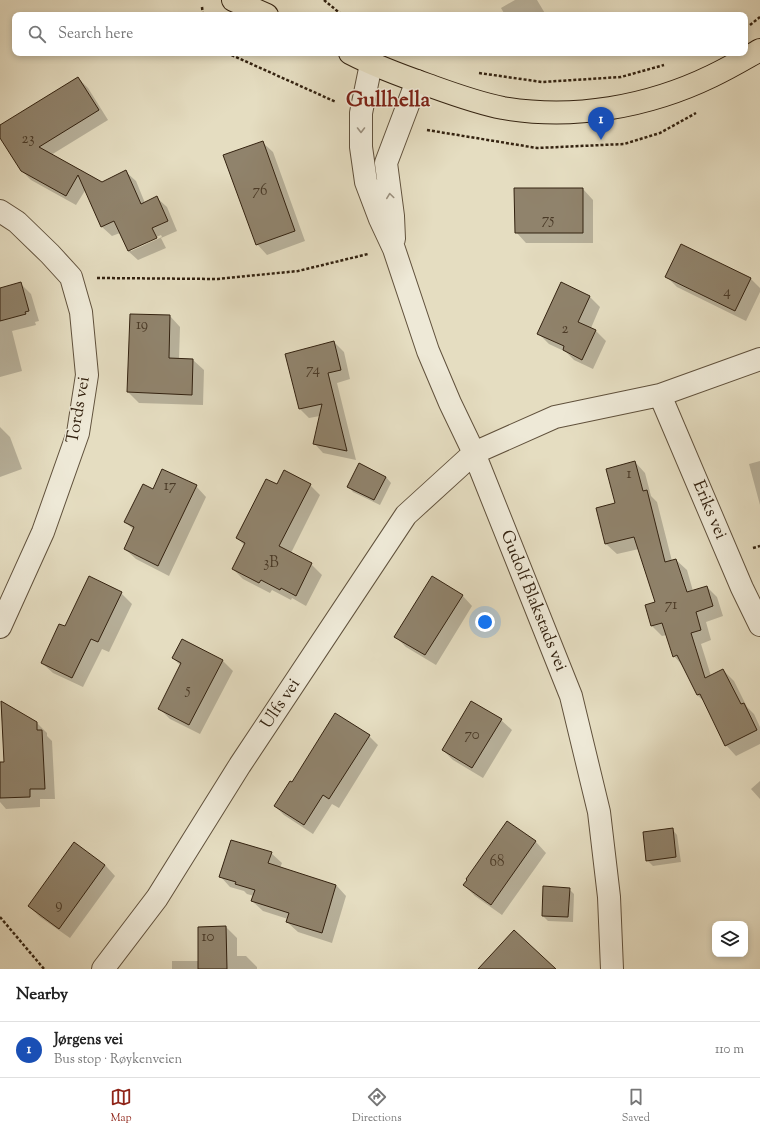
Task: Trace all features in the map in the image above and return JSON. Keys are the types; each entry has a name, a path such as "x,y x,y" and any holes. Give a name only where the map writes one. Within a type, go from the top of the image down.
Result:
{"main road":[{"path":"233,0 260,12"},
{"path":"356,56 371,64 466,99 505,108 568,112 634,103 681,89 713,76 760,50"}],"street":[{"name":"Gudolf Blakstads vei","path":"371,64 361,113 361,147 366,182 380,219 394,249 428,351 450,403 474,453 571,696 599,812 609,897 612,969"},
{"name":"Gudolf Blakstads vei","path":"394,249 393,216 386,163 417,81"},
{"name":"Tords vei","path":"0,211 17,222 71,277 81,312 87,374 78,433 43,532 0,627"},
{"name":"Ulfs vei","path":"103,969 157,898 240,765 406,515 474,453 555,417 660,395 760,359"},
{"name":"Eriks vei","path":"660,395 742,588 760,624"}],"path":[{"path":"324,0 338,12"},
{"path":"202,7 202,12"},
{"path":"748,26 760,18"},
{"path":"476,73 542,82 621,77 666,65"},
{"path":"71,277 218,279 298,271 370,254"},
{"path":"0,917 44,969"}],"building":[{"path":"78,77 99,110 39,147 102,182 126,170 141,204 157,196 168,221 152,228 157,238 128,251 114,221 101,227 78,175 66,196 21,171 0,138 0,125"},
{"path":"263,141 295,231 256,245 223,155"},
{"path":"514,188 583,188 583,233 515,233"},
{"path":"681,244 751,278 735,311 665,277"},
{"path":"21,282 29,311 25,312 26,314 0,321 0,288"},
{"path":"561,282 590,296 578,322 596,330 582,360 563,350 564,346 537,334"},
{"path":"130,314 170,315 169,358 193,359 192,395 127,392"},
{"path":"334,341 341,370 328,373 347,451 313,444 322,404 299,409 285,354"},
{"path":"635,461 643,491 647,490 665,562 676,559 687,592 707,586 713,606 696,612 701,630 691,633 705,678 723,669 741,704 744,703 757,730 725,746 700,694 697,695 677,655 673,657 662,623 651,626 645,605 655,602 634,537 605,544 596,508 615,503 606,469"},
{"path":"359,463 386,477 374,500 347,487"},
{"path":"162,469 197,485 158,566 124,549 134,527 124,522 143,484 153,489"},
{"path":"284,470 311,484 279,546 312,563 296,596 261,580 259,583 232,569 245,543 236,538 266,479 277,484"},
{"path":"89,576 122,592 98,642 91,639 72,678 41,663 59,624 65,626"},
{"path":"432,576 463,595 425,655 394,637"},
{"path":"182,639 223,660 189,725 158,709 181,663 172,658"},
{"path":"1,701 37,722 37,730 42,730 45,789 30,789 30,797 0,798 0,762 4,762"},
{"path":"471,701 502,719 472,768 442,750"},
{"path":"335,713 370,735 329,799 323,795 304,825 274,806 290,781 292,782"},
{"path":"507,821 536,841 491,905 463,885"},
{"path":"673,828 676,857 646,861 643,832"},
{"path":"231,840 272,852 268,863 336,885 322,933 286,922 289,913 251,901 255,890 219,877"},
{"path":"74,842 105,865 59,929 28,906"},
{"path":"543,886 570,888 568,917 542,916"},
{"path":"226,926 227,969 198,969 198,927"},
{"path":"514,930 556,969 478,969"}],"place":[{"name":"Jørgens vei","path":"601,140"}],"district":[{"name":"Gullhella","path":"388,101"}]}
